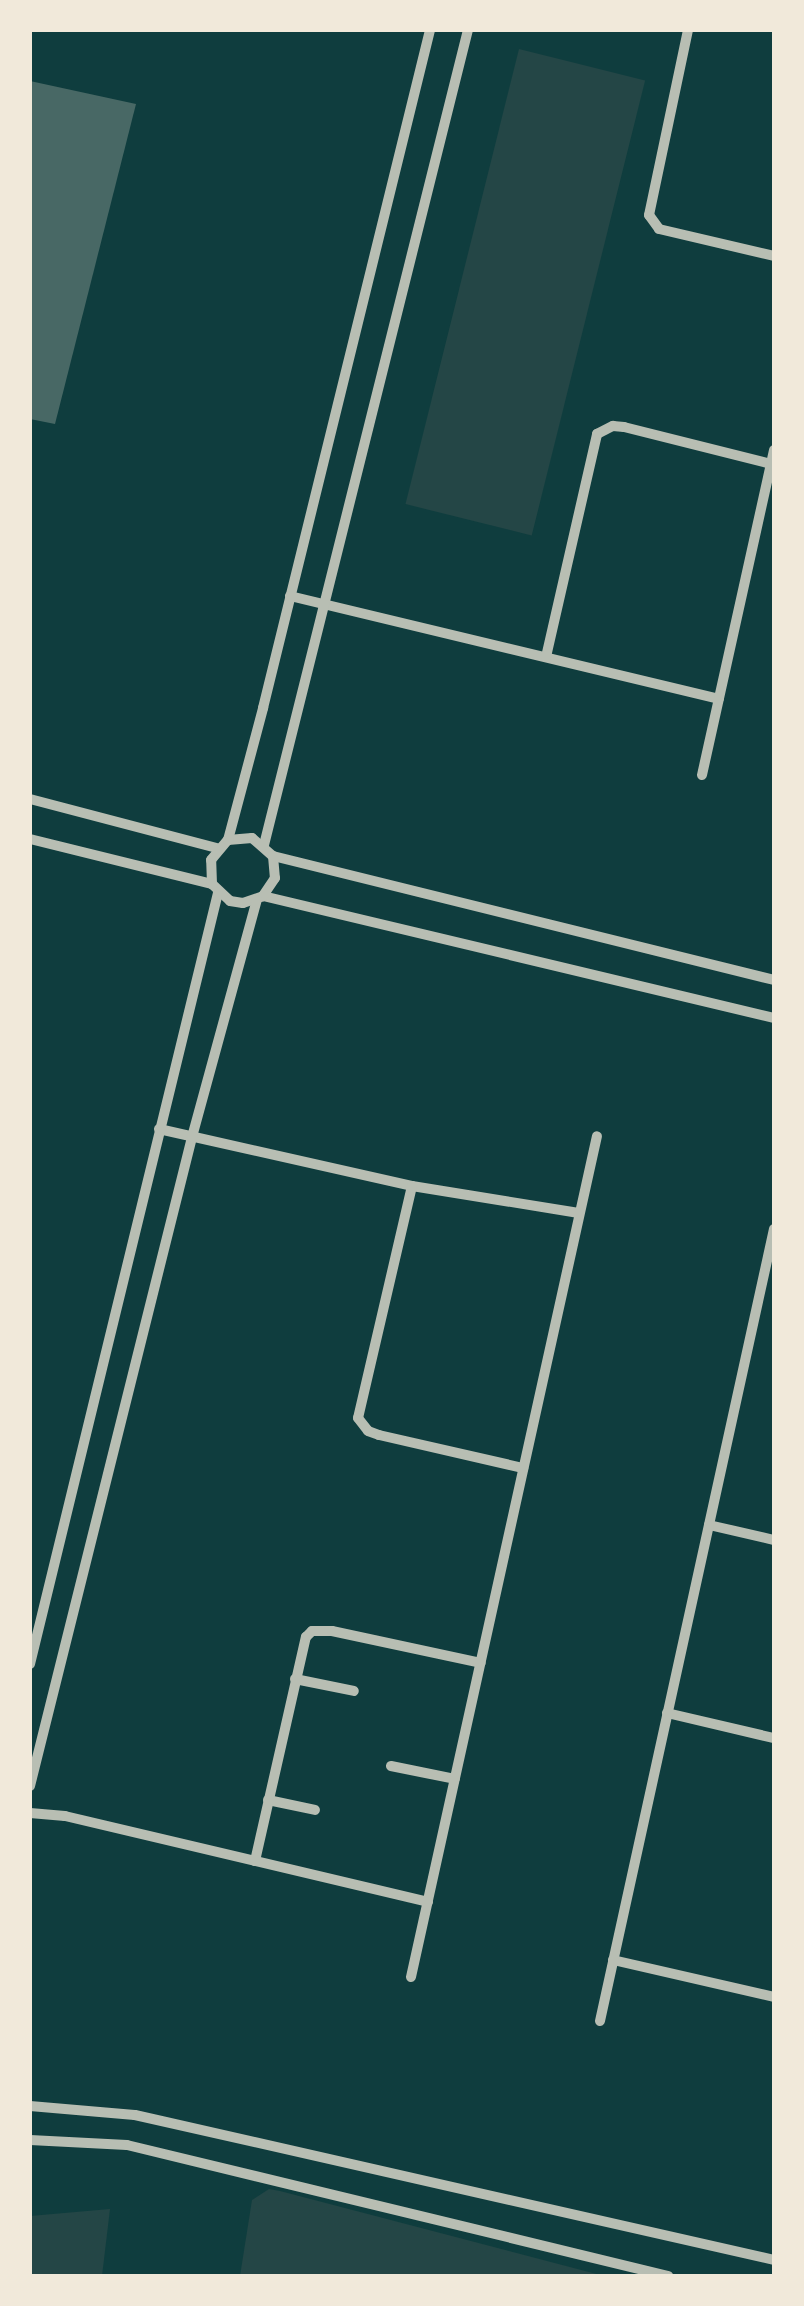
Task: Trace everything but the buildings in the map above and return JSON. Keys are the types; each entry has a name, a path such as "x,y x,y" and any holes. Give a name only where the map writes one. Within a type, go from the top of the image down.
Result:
{"street":[{"path":"228,840 430,30"},
{"path":"264,845 321,604 408,280 468,30"},
{"path":"688,30 648,215 659,228 774,256"},
{"path":"546,658 597,434 604,428 624,428 771,464"},
{"path":"702,774 774,450"},
{"path":"290,596 719,699"},
{"path":"30,799 218,848"},
{"path":"30,1664 215,888 211,860 228,840 252,838 272,856 275,878 260,898 192,1136 30,1786"},
{"path":"30,839 215,888 243,903 260,898 774,1018"},
{"path":"272,856 774,980"},
{"path":"160,1129 412,1186 580,1213"},
{"path":"411,1977 596,1136"},
{"path":"412,1186 358,1418 368,1431 379,1435 524,1468"},
{"path":"600,2021 709,1526 769,1278 774,1229"},
{"path":"709,1526 774,1540"},
{"path":"255,1860 306,1637 322,1629 481,1663"},
{"path":"295,1679 354,1692"},
{"path":"668,1713 774,1738"},
{"path":"391,1766 455,1779"},
{"path":"268,1800 315,1810"},
{"path":"30,1813 65,1816 428,1902"},
{"path":"613,1960 774,1997"},
{"path":"30,2106 135,2115 774,2260"},
{"path":"30,2140 126,2145 668,2276"}],"shaded area":[{"path":"519,49 645,80 532,536 406,504"},
{"path":"269,2189 604,2276 240,2276 252,2200"},
{"path":"110,2209 102,2276 30,2276 30,2216"}]}
